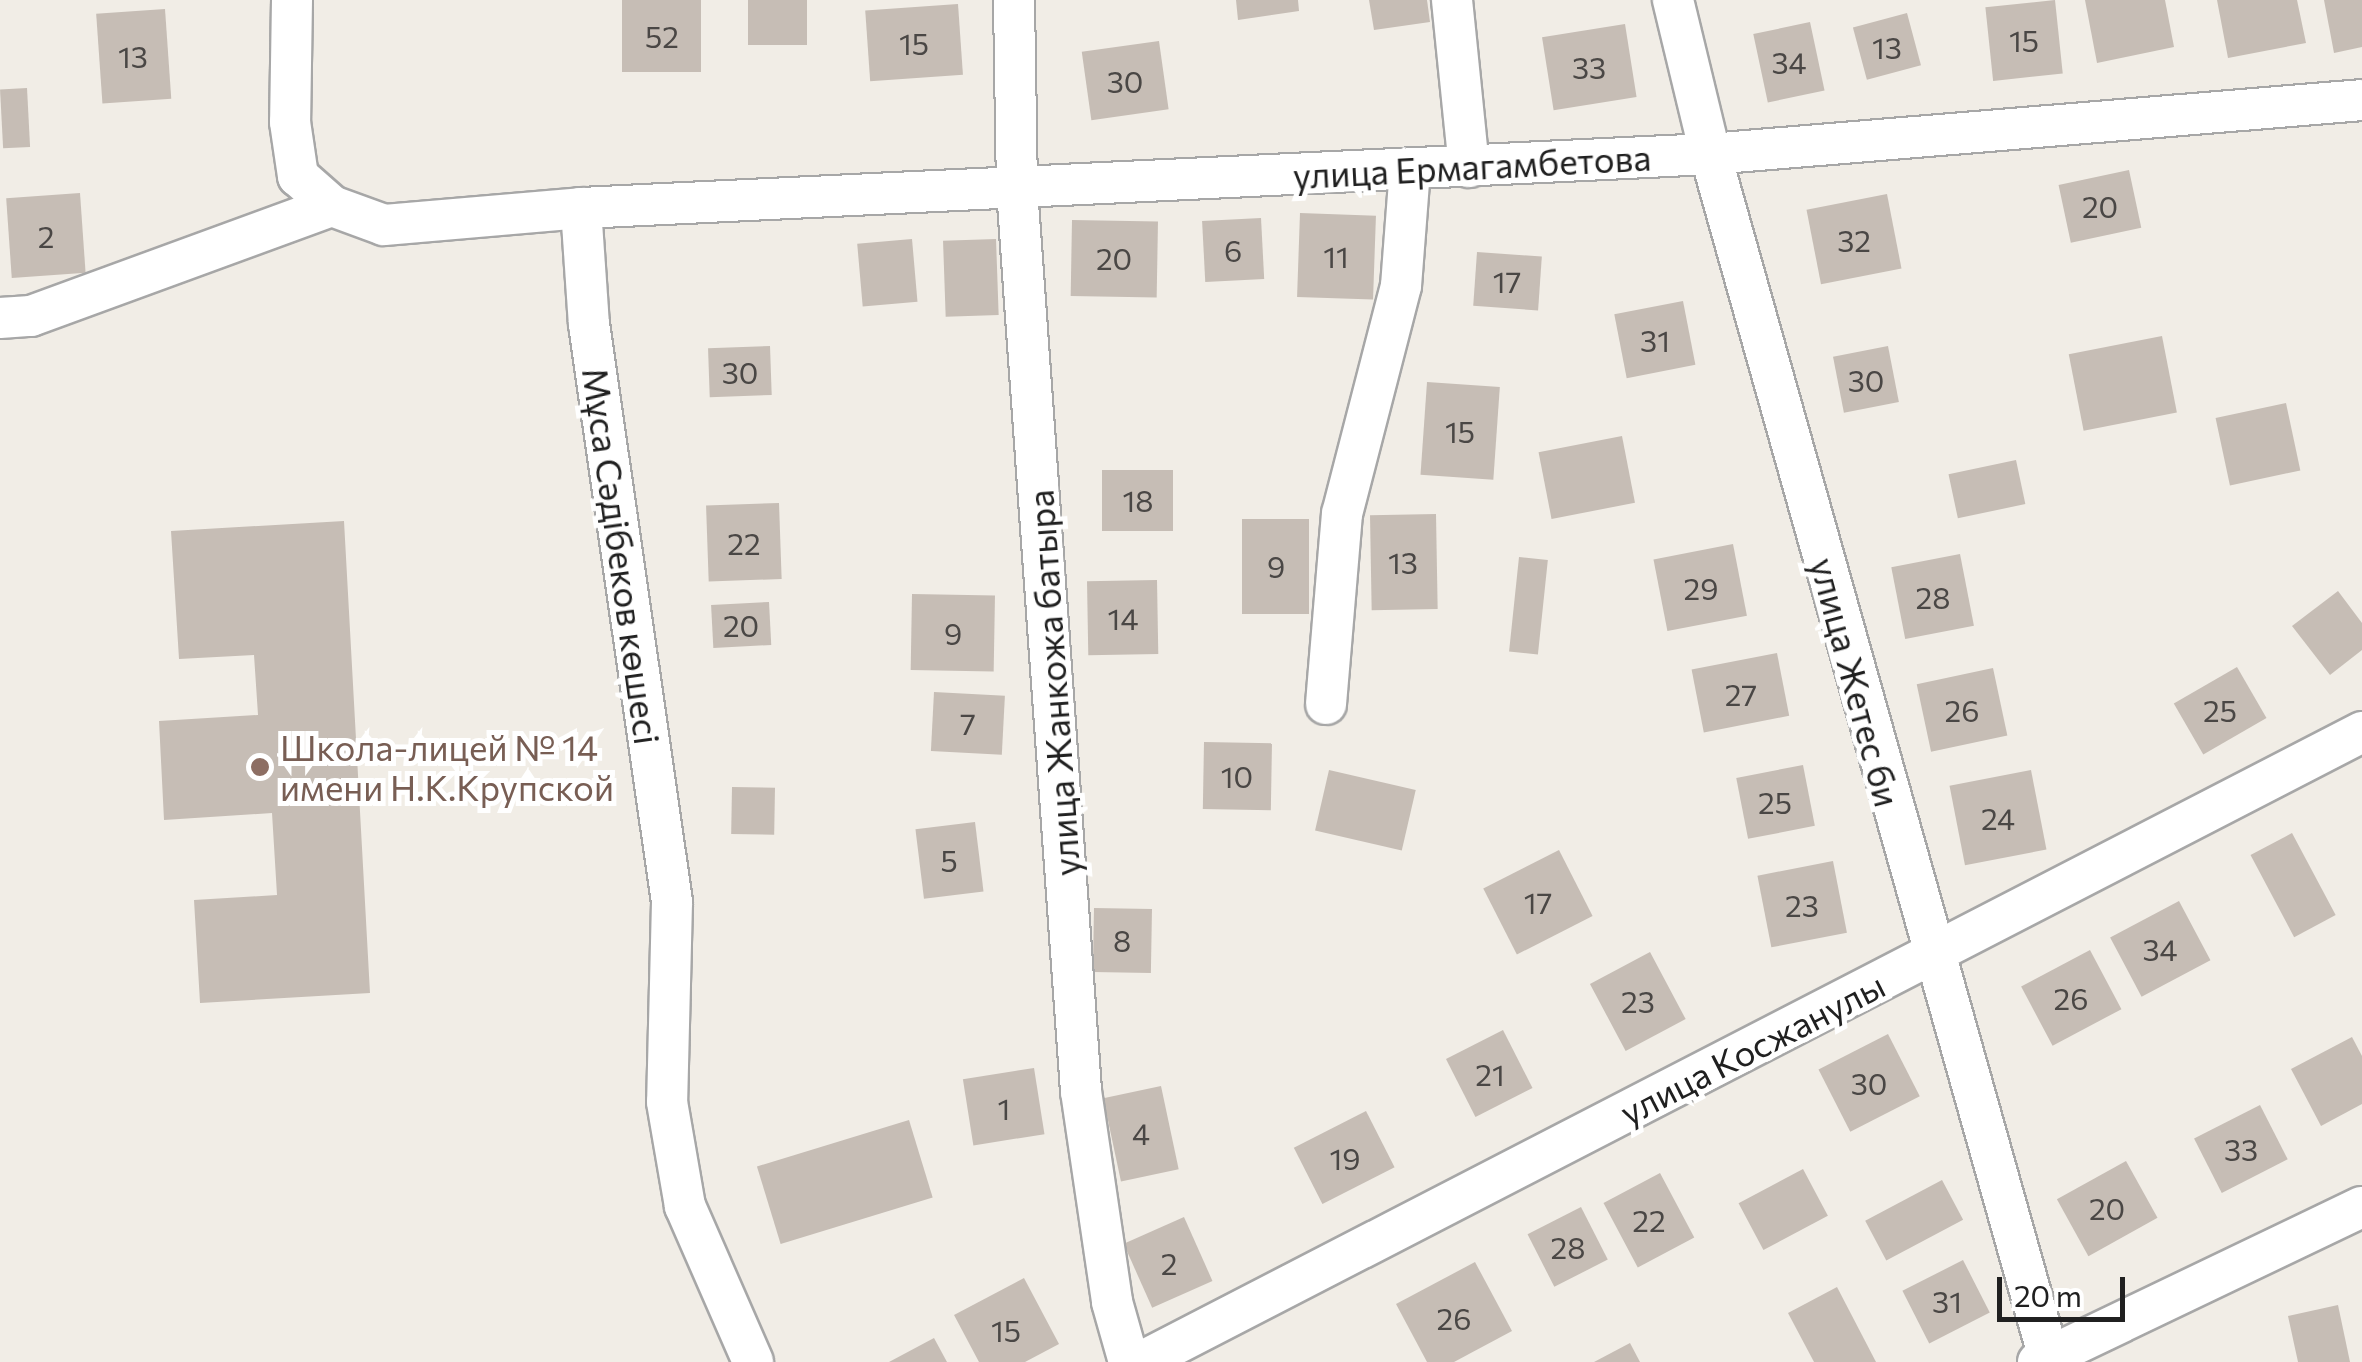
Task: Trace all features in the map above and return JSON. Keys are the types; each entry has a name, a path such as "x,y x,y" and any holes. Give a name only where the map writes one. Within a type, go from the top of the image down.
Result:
{"street":[{"path":"292,0 290,122 298,176 332,206 384,226 581,208"},
{"name":"улица Жанкожа батыра","path":"1014,0 1017,189 1081,1091 1112,1302 1129,1362"},
{"path":"1452,0 1469,166"},
{"name":"улица Жетес би","path":"1673,0 1710,154 2045,1360"},
{"name":"улица Ермагамбетова","path":"581,208 1710,154 2362,100"},
{"path":"1326,704 1342,514 1401,286 1410,170"},
{"path":"0,318 31,316 332,206"},
{"name":"Мұса Сәдібеков көшесі","path":"581,208 589,324 672,902 667,1102 685,1206 753,1362"},
{"name":"улица Косжанулы","path":"1141,1362 2362,732"},
{"path":"2045,1360 2362,1207"}],"building":[{"path":"622,0 701,0 701,72 622,72"},
{"path":"748,0 807,0 807,45 748,45"},
{"path":"1236,0 1298,0 1299,11 1238,20"},
{"path":"1369,0 1427,0 1430,22 1374,30"},
{"path":"2055,0 2063,74 1993,81 1985,7"},
{"path":"2085,0 2165,0 2174,47 2097,63"},
{"path":"2217,0 2297,0 2306,43 2228,58"},
{"path":"2324,0 2362,0 2362,47 2334,53"},
{"path":"958,4 963,75 870,81 865,10"},
{"path":"165,9 171,99 102,104 96,14"},
{"path":"1907,13 1921,65 1867,80 1853,27"},
{"path":"1810,22 1825,90 1768,103 1753,34"},
{"path":"1625,24 1637,97 1554,110 1542,37"},
{"path":"1159,41 1169,109 1091,120 1082,52"},
{"path":"27,88 30,147 3,148 0,89"},
{"path":"2129,170 2141,228 2071,243 2059,185"},
{"path":"80,193 86,273 12,278 6,198"},
{"path":"1887,194 1902,269 1821,284 1807,210"},
{"path":"1300,213 1376,216 1373,300 1297,297"},
{"path":"1261,218 1264,279 1205,282 1202,221"},
{"path":"1072,220 1158,222 1157,297 1071,296"},
{"path":"912,239 917,302 863,307 857,244"},
{"path":"996,239 999,315 946,317 943,241"},
{"path":"1477,252 1542,257 1538,310 1473,306"},
{"path":"1683,301 1695,365 1627,378 1614,314"},
{"path":"2162,336 2177,413 2084,431 2069,354"},
{"path":"770,346 772,395 710,397 708,348"},
{"path":"1888,346 1899,402 1844,413 1833,357"},
{"path":"1427,382 1500,387 1493,480 1421,475"},
{"path":"2286,403 2300,470 2230,485 2216,418"},
{"path":"1622,436 1635,503 1552,519 1539,452"},
{"path":"2016,460 2025,504 1958,518 1949,474"},
{"path":"1102,470 1173,470 1173,531 1102,531"},
{"path":"779,503 782,579 709,582 706,506"},
{"path":"1436,514 1438,609 1372,610 1370,515"},
{"path":"1242,519 1309,519 1309,614 1242,614"},
{"name":"Школа-лицей № 14 имени Н.К.Крупской","path":"344,521 370,993 200,1003 194,900 277,895 272,813 164,820 159,721 258,715 254,655 179,659 171,531"},
{"path":"1733,544 1747,616 1667,631 1653,559"},
{"path":"1960,554 1974,626 1905,639 1891,567"},
{"path":"1519,557 1548,560 1538,655 1509,651"},
{"path":"1157,580 1158,654 1088,655 1087,581"},
{"path":"2338,591 2362,623 2362,650 2330,675 2292,626"},
{"path":"912,594 995,595 994,671 911,670"},
{"path":"769,602 771,645 713,648 711,605"},
{"path":"1777,653 1789,716 1704,732 1692,670"},
{"path":"2237,667 2266,718 2203,755 2174,704"},
{"path":"1993,668 2007,735 1931,752 1917,684"},
{"path":"934,692 1005,696 1002,755 931,751"},
{"path":"1204,742 1272,743 1271,810 1203,809"},
{"path":"1803,765 1815,826 1748,839 1736,778"},
{"path":"1329,770 1416,790 1402,850 1315,830"},
{"path":"2031,770 2046,850 1965,865 1950,786"},
{"path":"732,787 775,788 774,835 731,834"},
{"path":"975,822 984,891 924,899 915,829"},
{"path":"2292,833 2336,915 2294,937 2251,855"},
{"path":"1559,850 1593,916 1517,955 1483,889"},
{"path":"1833,861 1847,933 1771,947 1757,876"},
{"path":"2179,901 2210,960 2142,997 2110,938"},
{"path":"1094,908 1152,909 1151,973 1093,972"},
{"path":"2090,950 2121,1009 2053,1046 2021,987"},
{"path":"1650,952 1686,1019 1626,1051 1590,984"},
{"path":"1503,1030 1533,1088 1475,1117 1446,1059"},
{"path":"1888,1034 1920,1096 1850,1132 1819,1069"},
{"path":"2352,1037 2362,1056 2362,1104 2321,1126 2291,1069"},
{"path":"1034,1068 1044,1134 973,1145 963,1079"},
{"path":"1161,1086 1179,1169 1121,1181 1103,1098"},
{"path":"2260,1105 2288,1159 2222,1193 2194,1139"},
{"path":"1366,1111 1395,1167 1322,1204 1294,1148"},
{"path":"909,1120 933,1197 781,1244 757,1166"},
{"path":"2126,1161 2158,1218 2088,1256 2057,1199"},
{"path":"1803,1169 1828,1216 1763,1250 1739,1203"},
{"path":"1660,1173 1694,1237 1638,1268 1603,1203"},
{"path":"1942,1180 1963,1220 1886,1261 1865,1221"},
{"path":"1581,1207 1608,1260 1554,1287 1528,1234"},
{"path":"1184,1217 1212,1281 1152,1308 1124,1244"},
{"path":"1963,1260 1990,1313 1929,1343 1902,1291"},
{"path":"1475,1262 1512,1331 1454,1362 1427,1362 1396,1304"},
{"path":"1024,1278 1059,1344 1025,1362 979,1362 954,1315"},
{"path":"1837,1287 1876,1362 1814,1362 1788,1313"},
{"path":"2338,1305 2350,1362 2298,1362 2288,1316"},
{"path":"934,1338 947,1362 889,1362"},
{"path":"1630,1343 1640,1362 1594,1362"}],"place":[{"name":"Школа-лицей № 14 имени Н.К.Крупской","path":"260,767"}]}
